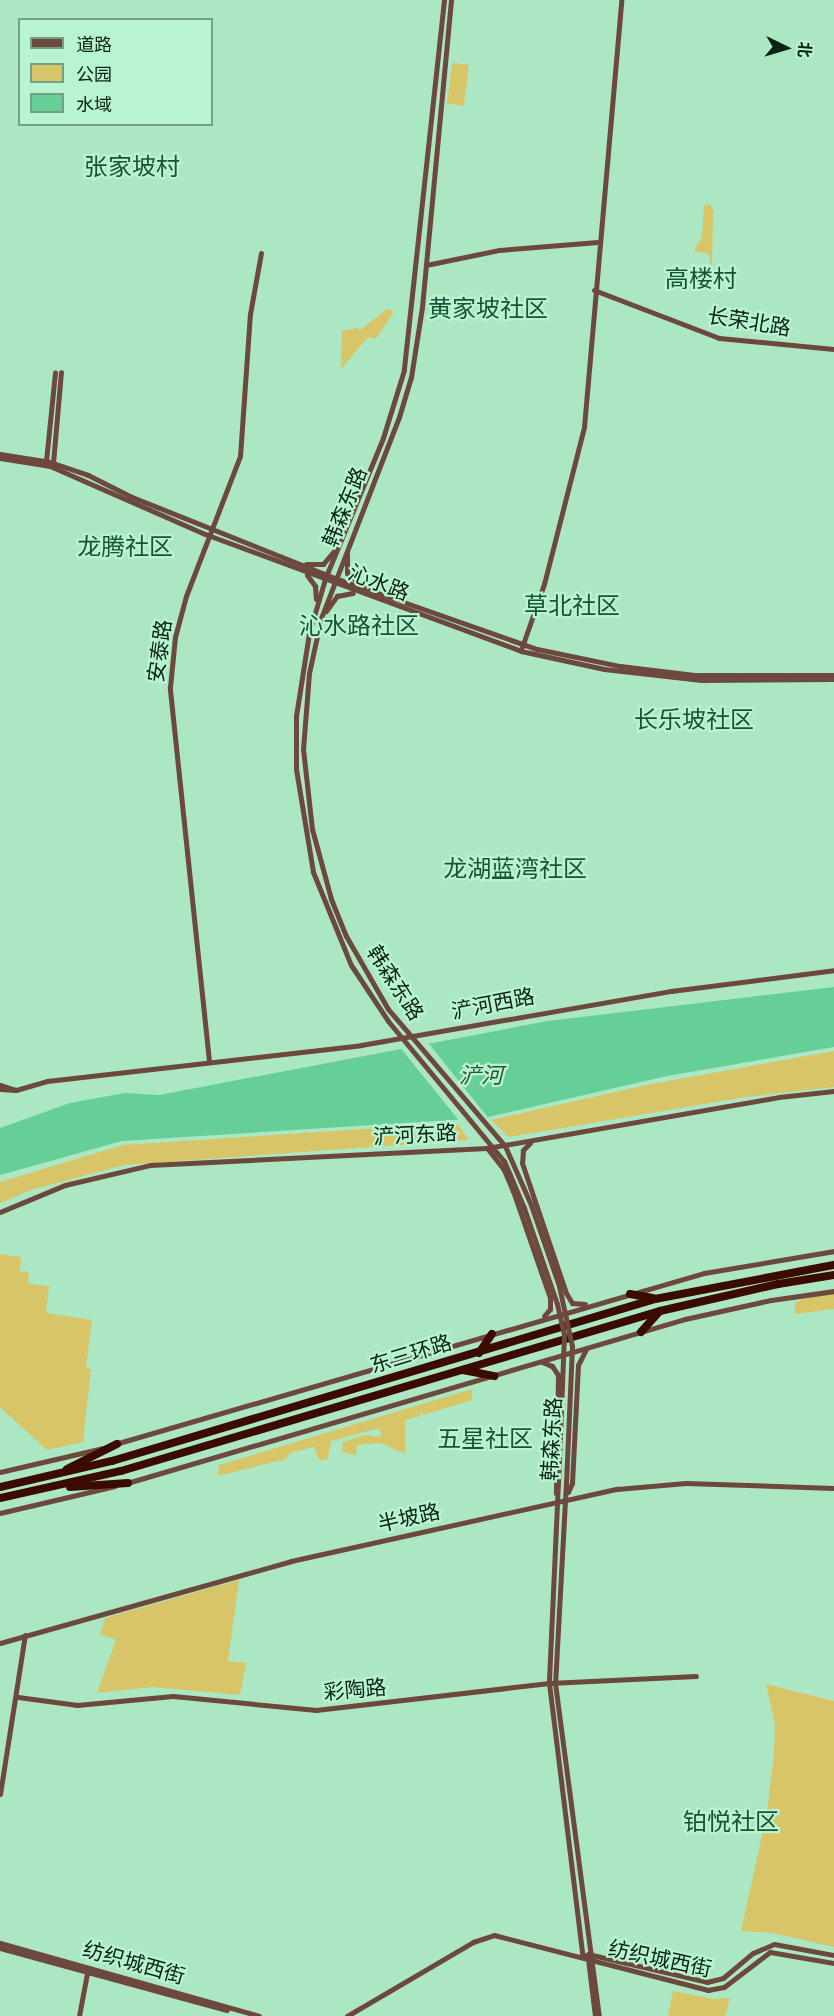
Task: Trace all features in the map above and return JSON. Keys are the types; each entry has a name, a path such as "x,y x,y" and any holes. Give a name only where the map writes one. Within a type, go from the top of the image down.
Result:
{"highway":[{"name":"东三环路","path":"0,1487 58,1474 479,1353 655,1299 834,1265"},
{"name":"东三环路","path":"0,1498 56,1487 660,1311 778,1284 834,1275"},
{"path":"630,1294 655,1299"},
{"path":"641,1332 660,1311"},
{"path":"479,1353 492,1334"},
{"path":"461,1370 494,1376"},
{"path":"58,1474 117,1444"},
{"path":"0,1481 38,1479"},
{"path":"56,1487 128,1483"},
{"path":"0,1504 39,1491"}],"main road":[{"name":"韩森东路","path":"444,0 404,370 383,438 341,538 314,617 296,716 296,769 305,839 323,903 341,945 368,995 516,1183 528,1206 559,1286 572,1346 566,1482 562,1500 552,1683 579,1954"},
{"name":"韩森东路","path":"451,0 418,339 405,397 334,580 320,623 309,673 303,729 312,829 331,899 346,936 373,987 410,1037 484,1126 505,1146 523,1184 558,1304 564,1335 558,1482 562,1500"},
{"path":"522,648 544,584 584,428 598,242 621,0"},
{"path":"426,265 509,248 598,242"},
{"name":"安泰路","path":"209,1061 170,687 175,637 240,456 250,314 261,255"},
{"name":"长荣北路","path":"594,290 719,338 834,349"},
{"path":"50,462 58,372"},
{"name":"沁水路","path":"0,456 50,466 211,532 298,562 326,577"},
{"name":"沁水路","path":"0,456 50,462 292,567 376,593 522,648"},
{"path":"298,562 323,564 341,538"},
{"path":"349,545 347,573 376,593"},
{"path":"292,567 309,577 315,586 314,617"},
{"name":"沁水路","path":"334,580 369,597 522,648 604,669 701,680 834,677"},
{"path":"320,623 333,600 341,594 369,597"},
{"name":"浐河西路","path":"0,1087 16,1090 47,1081 410,1037 671,991 834,970"},
{"name":"浐河东路","path":"0,1212 74,1183 150,1165 490,1148 779,1097 834,1091"},
{"path":"532,1142 521,1155 569,1300 575,1304 596,1304"},
{"path":"490,1148 509,1180 550,1298 548,1314 534,1321"},
{"path":"525,1171 523,1184 531,1190"},
{"path":"0,1472 117,1444 704,1273 834,1251"},
{"path":"0,1513 128,1483 732,1307 834,1291"},
{"path":"562,1500 572,1483 578,1365 589,1347"},
{"path":"540,1362 552,1365 558,1375 554,1481 562,1500"},
{"name":"半坡路","path":"0,1643 291,1561 562,1500 653,1484 834,1488"},
{"path":"0,1794 18,1697 25,1635"},
{"name":"彩陶路","path":"18,1697 77,1705 173,1696 316,1710 552,1683 696,1676"},
{"name":"韩森东路","path":"552,1683 597,2016"},
{"name":"纺织城西街","path":"348,2016 485,1937 501,1936 579,1954"},
{"name":"纺织城西街","path":"0,1943 259,2016"},
{"name":"纺织城西街","path":"590,1958 707,1982 723,1978 758,1950 774,1944 834,1955"},
{"name":"纺织城西街","path":"0,1948 87,1968 246,2016"},
{"name":"纺织城西街","path":"590,1958 708,1990 724,1987 770,1952 834,1963"},
{"path":"579,1954 590,1958"},
{"path":"78,2016 87,1968"}],"green space":[{"path":"452,63 469,65 464,106 447,104"},
{"path":"710,204 713,210 712,275 709,254 694,251 702,237 704,205"},
{"path":"387,309 394,311 376,339 368,337 341,369 342,331 358,328 359,331"},
{"path":"834,1051 834,1087 746,1097 509,1137 491,1120 646,1085"},
{"path":"457,1123 469,1140 124,1165 31,1190 0,1203 0,1182 123,1145"},
{"path":"0,1254 21,1257 20,1271 29,1272 28,1284 49,1286 46,1313 92,1320 86,1368 91,1369 83,1442 47,1450 0,1407"},
{"path":"834,1294 834,1309 795,1314 795,1303 805,1298"},
{"path":"472,1389 472,1400 423,1415 421,1411 420,1416 405,1420 405,1454 381,1443 357,1445 356,1455 342,1452 343,1442 365,1435 381,1437 380,1428 331,1441 327,1460 319,1460 314,1447 290,1453 286,1459 218,1476 219,1465"},
{"path":"239,1580 228,1661 246,1663 240,1695 153,1687 97,1693 116,1640 100,1634 105,1618"},
{"path":"766,1684 834,1701 834,1947 773,1933 741,1931 767,1813 774,1754 775,1725"},
{"path":"673,1991 713,1999 730,1998 725,2016 668,2016"}],"water":[{"name":"浐河","path":"834,987 834,1047 667,1076 484,1118 122,1141 0,1175 0,1128 70,1103 125,1093 159,1095 548,1021"}],"pier":[{"path":"426,1040 490,1120 461,1123 398,1045"}],"district":[{"name":"张家坡村","path":"132,167"},
{"name":"高楼村","path":"701,279"},
{"name":"黄家坡社区","path":"488,309"},
{"name":"龙腾社区","path":"125,547"},
{"name":"草北社区","path":"572,606"},
{"name":"沁水路社区","path":"359,626"},
{"name":"长乐坡社区","path":"694,720"},
{"name":"龙湖蓝湾社区","path":"515,869"},
{"name":"五星社区","path":"485,1439"},
{"name":"铂悦社区","path":"731,1822"}]}
